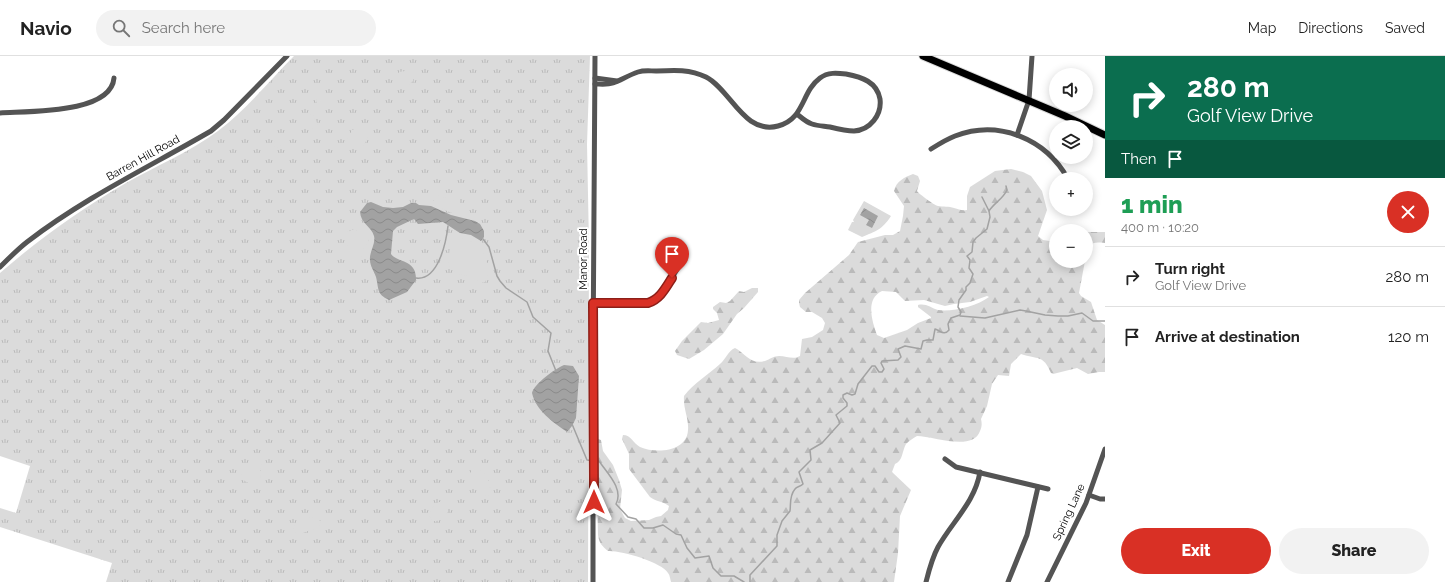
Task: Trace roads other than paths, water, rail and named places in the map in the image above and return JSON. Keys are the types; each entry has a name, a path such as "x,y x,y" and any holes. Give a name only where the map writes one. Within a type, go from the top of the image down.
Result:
{"main road":[{"path":"923,56 1029,100 1105,135"}],"street":[{"name":"Barren Hill Road","path":"0,267 27,242 56,222 117,183 210,131 224,120 287,56"},
{"name":"Manor Road","path":"593,582 593,303 596,56"},
{"path":"1017,135 1029,100 1032,56"},
{"path":"595,81 609,84 642,71 688,71 703,76 716,84 752,122 768,127 777,126 789,121 797,114 816,82 823,76 831,73 857,76 865,79 874,87 879,98 879,109 875,119 865,128 857,130 812,124 797,114"},
{"path":"0,113 80,107 96,101 109,93 114,86 114,78"},
{"path":"931,149 948,139 968,132 995,130 1017,135 1033,142 1048,153 1064,172"},
{"path":"593,303 638,304 658,298 666,288 678,267 681,258"},
{"name":"Spring Lane","path":"1047,582 1089,495 1105,449"},
{"path":"945,459 956,467 1038,488 1048,489"},
{"path":"926,582 939,546 975,491 980,472"},
{"path":"1008,582 1027,535 1038,488"},
{"path":"1089,495 1100,499 1105,499"}],"water":[{"path":"371,202 383,207 393,208 403,207 411,203 431,206 451,215 475,221 480,224 484,231 484,237 481,241 471,235 460,233 443,222 418,224 414,219 397,227 393,231 391,254 394,257 406,262 413,268 416,280 407,292 389,300 380,293 376,277 371,266 370,257 374,236 362,219 360,212 367,203"},
{"path":"864,208 878,216 872,228 866,225 869,220 860,215"},
{"path":"564,365 573,366 579,376 576,418 567,432 541,411 532,393 541,381 556,369"}],"waterway":[{"path":"750,582 750,575 777,546 777,535 782,521 790,511 792,494 796,488 803,484 799,472 811,460 810,450 822,443 840,423 836,415 847,406 843,395 847,393 852,395 855,394 858,384 872,366 875,366 879,372 882,372 884,369 881,363 882,361 898,360 901,357 898,349 905,346 921,349 923,341 933,340 935,329 946,333 949,330 948,324 951,318 960,315 961,312 958,307 959,300 970,283 973,274 969,268 970,260 967,256 972,252 973,242 987,229 990,217 989,211 1005,193 1007,190 1006,186"},
{"path":"982,197 989,211"},
{"path":"416,278 424,277 430,274 440,260 448,226"},
{"path":"483,239 489,247 497,276 500,281 506,288 527,302 533,317 551,333 548,351 556,371"},
{"path":"960,316 985,318 1020,310 1058,316 1068,316 1082,313 1093,321 1105,321"},
{"path":"572,424 587,460 599,461 614,481 618,493 616,504 628,517 636,519 644,528 653,528 663,525 676,534 681,535 687,548 695,558 709,556 713,568 721,576 734,576 744,582"}]}
